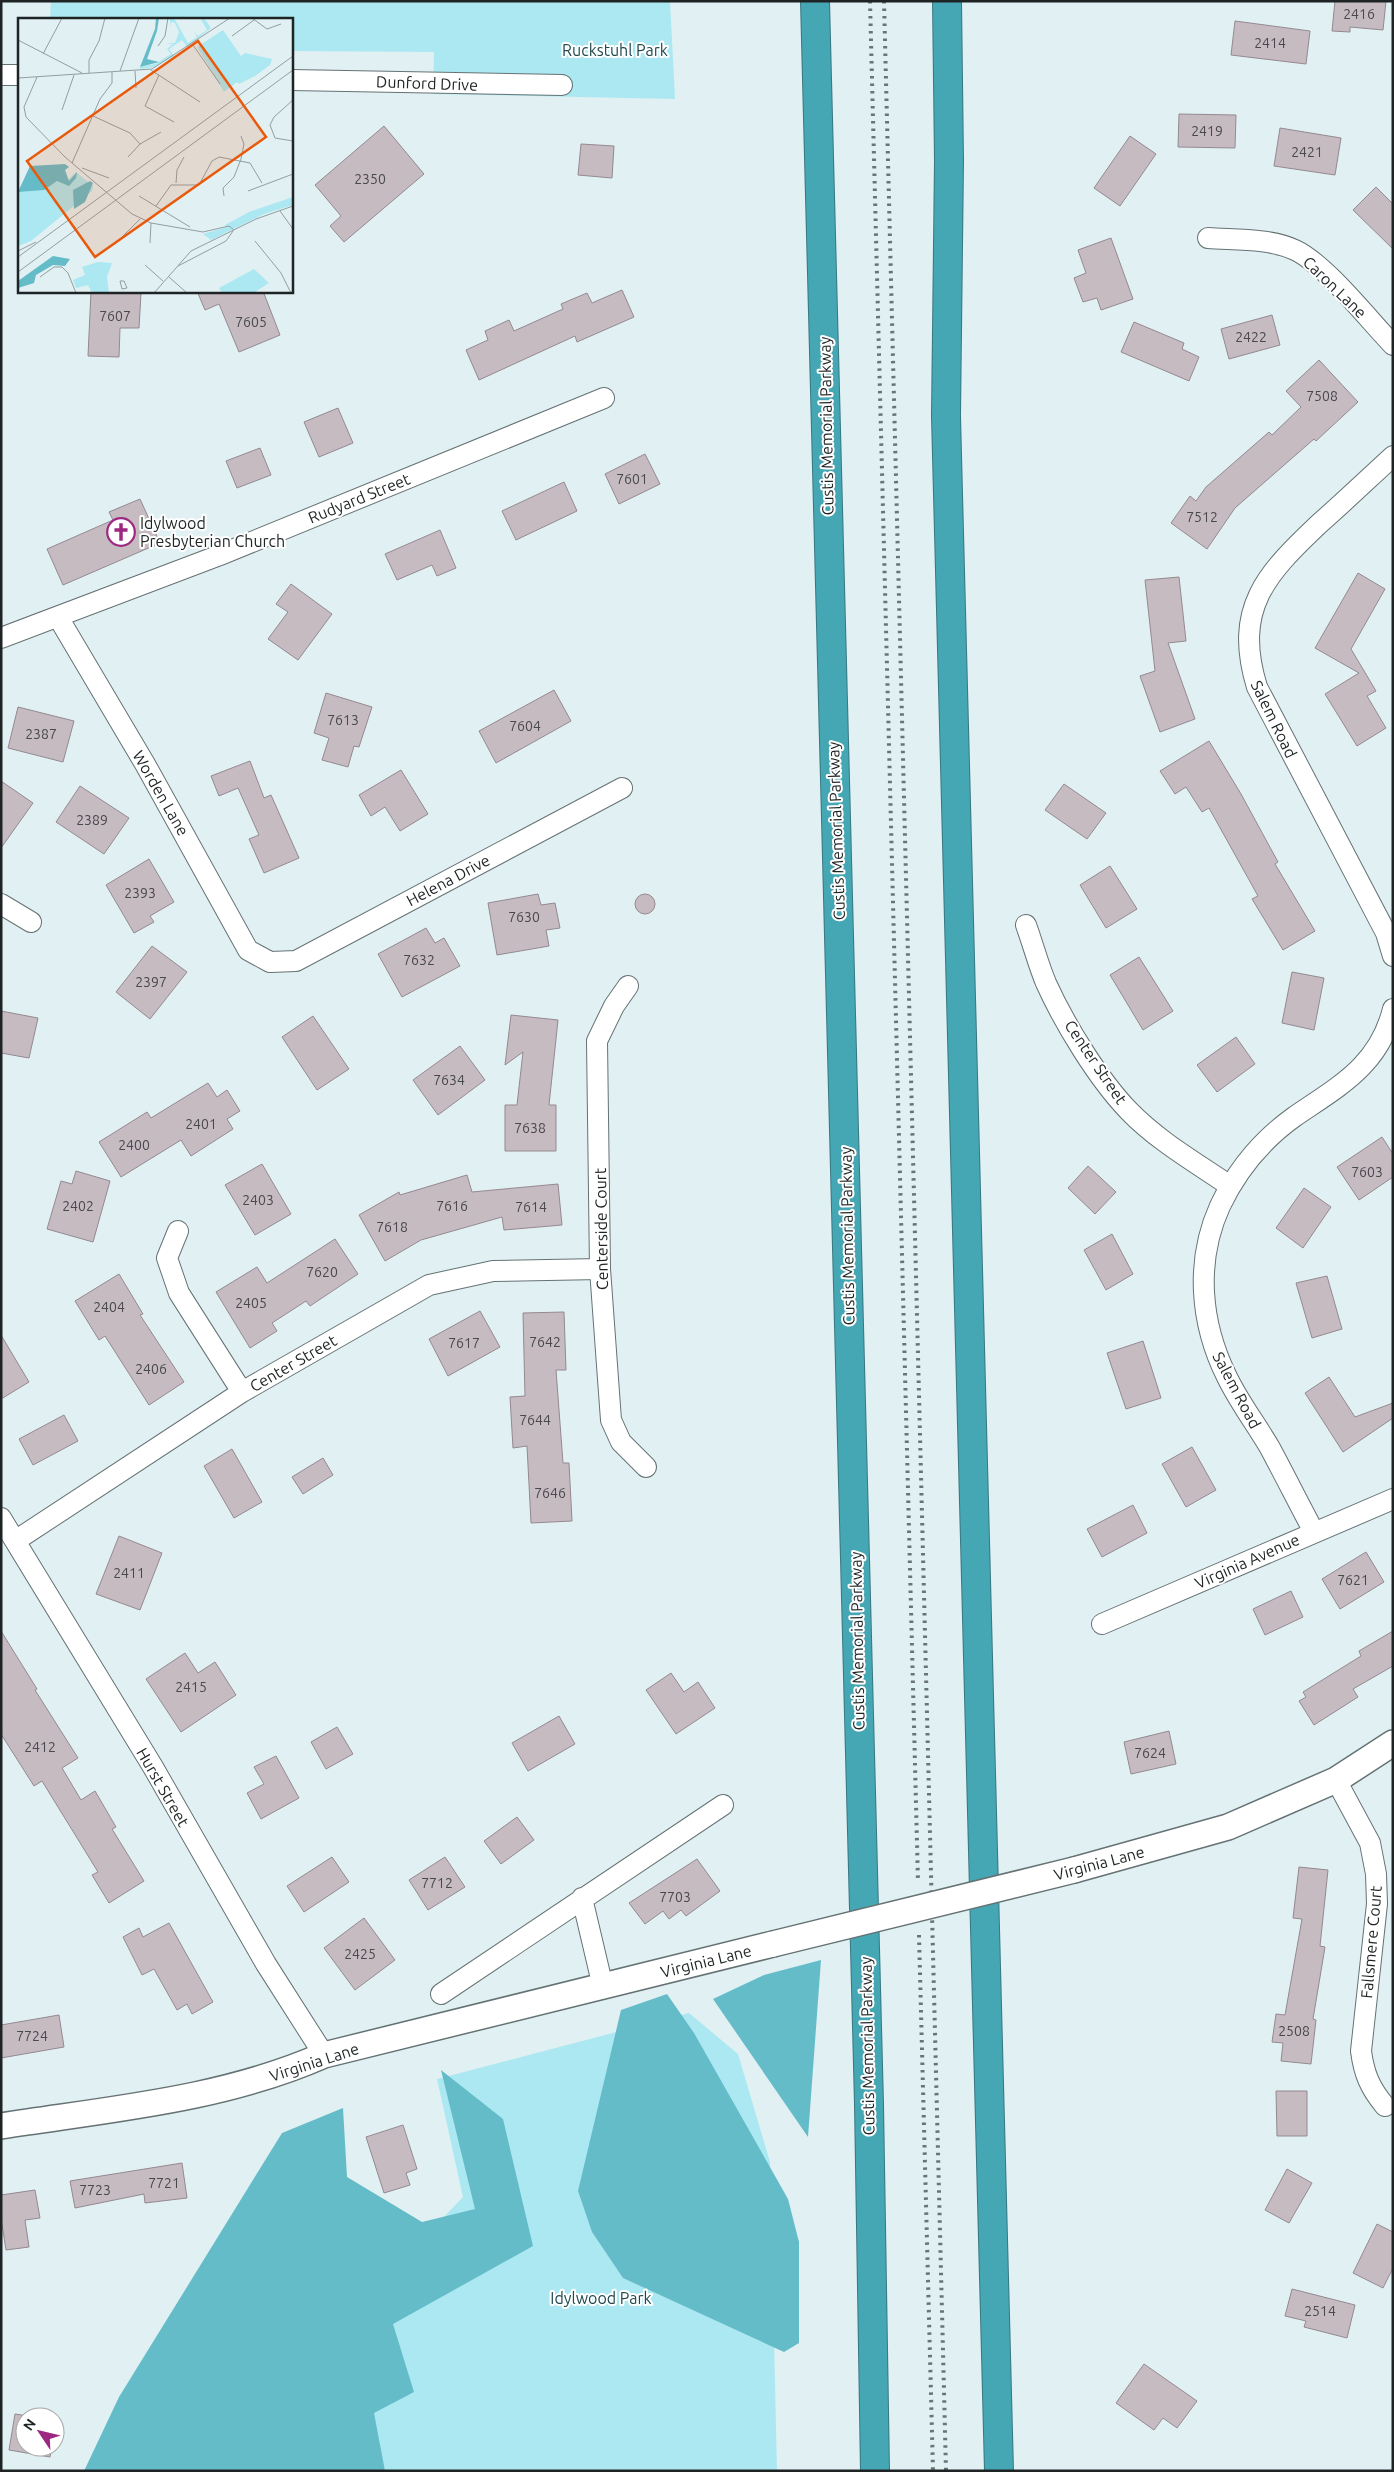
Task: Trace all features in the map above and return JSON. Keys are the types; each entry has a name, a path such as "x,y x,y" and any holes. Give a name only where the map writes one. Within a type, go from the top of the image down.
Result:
{"highway":[{"name":"Custis Memorial Parkway","path":"815,1 865,1964 875,2471"},
{"path":"947,1 949,170 946,416 999,2471"},
{"path":"863,2471 870,2254"},
{"path":"870,2254 884,2471"}],"street":[{"path":"1,75 18,75"},
{"name":"Dunford Drive","path":"292,80 562,84"},
{"name":"Caron Lane","path":"1208,238 1274,244 1294,250 1312,260 1393,345"},
{"name":"Rudyard Street","path":"1,638 248,543 604,398"},
{"name":"Salem Road","path":"1393,456 1286,556 1268,576 1260,592 1252,617 1248,642 1251,670 1256,688 1386,933 1393,956"},
{"name":"Worden Lane","path":"58,617 146,764 248,950 270,962"},
{"name":"Helena Drive","path":"270,962 296,961 622,788"},
{"path":"1,904 31,922"},
{"name":"Center Street","path":"1026,925 1046,983 1072,1031 1106,1083 1129,1111 1156,1135 1230,1186"},
{"name":"Centerside Court","path":"628,986 614,1006 597,1041 600,1269 611,1420 621,1442 646,1467"},
{"name":"Salem Road","path":"1314,1532 1270,1449 1226,1376 1209,1332 1205,1313 1203,1277 1206,1246 1212,1223 1230,1186 1251,1156 1280,1128 1355,1075 1371,1059 1383,1039 1393,1009"},
{"path":"178,1231 167,1258 179,1293 242,1392"},
{"name":"Center Street","path":"15,1541 242,1392 429,1285 493,1271 600,1269"},
{"name":"Virginia Avenue","path":"1102,1624 1393,1499"},
{"name":"Hurst Street","path":"1,1518 153,1767 266,1964 324,2055"},
{"name":"Virginia Lane","path":"1,2126 220,2091 296,2068 324,2055 1074,1870 1228,1827 1336,1780 1393,1743"},
{"name":"Fallsmere Court","path":"1336,1780 1370,1843 1376,1874 1377,1904 1361,2051 1364,2072 1372,2090 1384,2106"},
{"path":"441,1994 723,1805"},
{"path":"582,1898 603,1987"}],"green space":[{"name":"Ruckstuhl Park","path":"51,1 670,1 675,99 433,94 434,52 292,51 292,18 50,18"},
{"name":"Idylwood Park","path":"689,2013 738,2054 770,2162 777,2471 85,2471 428,2234 463,2197 437,2079"}],"shaded area":[{"path":"821,1960 808,2137 713,1999 764,1975"},
{"path":"667,1994 694,2033 788,2199 799,2242 799,2343 784,2352 623,2278 592,2232 578,2191 621,2010"},
{"path":"441,2070 503,2119 533,2246 393,2324 414,2392 374,2413 385,2471 84,2471 119,2397 282,2133 343,2108 347,2177 422,2222 475,2209"}],"building":[{"path":"1335,1 1386,1 1383,30 1350,27 1350,32 1332,31"},
{"path":"1235,21 1310,31 1306,64 1231,55"},
{"path":"1179,114 1236,115 1235,148 1178,147"},
{"path":"384,126 424,174 344,242 330,226 341,216 315,185"},
{"path":"1280,128 1341,138 1335,175 1274,166"},
{"path":"1130,136 1156,154 1120,206 1094,188"},
{"path":"581,144 614,146 612,178 578,175"},
{"path":"1376,187 1393,204 1393,249 1353,210"},
{"path":"1111,238 1133,299 1101,310 1097,298 1083,302 1074,278 1086,273 1078,250"},
{"path":"622,290 634,317 577,342 575,336 479,380 466,350 488,340 485,331 509,320 514,331 563,309 561,304 587,293 592,303"},
{"path":"91,292 141,293 139,328 120,328 119,357 88,356"},
{"path":"197,292 263,292 280,335 239,352 219,304 205,310"},
{"path":"1272,315 1280,345 1229,359 1221,329"},
{"path":"1134,322 1184,343 1182,349 1199,357 1189,381 1121,352"},
{"path":"1319,360 1358,402 1316,441 1314,439 1235,508 1207,549 1171,523 1190,496 1196,501 1206,487 1269,432 1272,435 1301,407 1286,391"},
{"path":"338,408 353,443 319,457 304,422"},
{"path":"260,448 271,475 237,488 226,461"},
{"path":"645,454 660,484 619,504 605,474"},
{"path":"564,482 577,511 516,540 502,511"},
{"name":"Idylwood Presbyterian Church","path":"140,499 160,543 63,585 47,549 113,520 109,512"},
{"path":"440,530 456,568 437,576 432,565 397,580 385,554"},
{"path":"1358,573 1385,589 1351,649 1376,691 1367,696 1386,728 1357,746 1325,694 1359,673 1315,648"},
{"path":"1179,577 1186,641 1168,643 1195,719 1160,732 1140,676 1155,671 1145,580"},
{"path":"291,584 332,614 298,660 268,639 288,612 276,604"},
{"path":"554,690 571,721 496,763 479,731"},
{"path":"326,693 372,707 359,747 354,746 348,767 322,760 329,738 314,733"},
{"path":"18,707 74,721 63,762 8,748"},
{"path":"1209,741 1241,794 1278,862 1275,864 1315,931 1283,950 1252,899 1258,896 1209,808 1202,812 1186,787 1175,794 1160,771"},
{"path":"250,761 264,798 271,795 299,858 264,873 249,839 259,835 238,788 219,796 211,776"},
{"path":"401,770 428,814 400,831 385,807 371,816 359,795"},
{"path":"1,781 33,803 1,848"},
{"path":"1064,784 1106,813 1087,839 1045,810"},
{"path":"80,786 129,818 104,854 56,822"},
{"path":"149,859 174,902 150,916 154,922 134,933 106,885"},
{"path":"1110,866 1137,909 1106,928 1080,885"},
{"path":"538,894 541,905 555,903 560,928 546,930 549,946 497,955 488,903"},
{"path":"645,894 652,897 655,904 652,911 645,914 638,911 635,904 638,897"},
{"path":"426,928 435,943 444,938 460,966 402,997 378,954"},
{"path":"152,946 187,972 150,1019 116,992"},
{"path":"1139,957 1173,1011 1143,1030 1110,975"},
{"path":"1292,972 1324,978 1314,1030 1282,1023"},
{"path":"1,1011 38,1018 29,1058 1,1053"},
{"path":"511,1015 558,1020 549,1105 556,1105 556,1151 505,1151 505,1105 517,1105 523,1052 505,1065"},
{"path":"313,1016 349,1069 317,1090 282,1037"},
{"path":"1236,1037 1255,1064 1217,1092 1197,1065"},
{"path":"460,1046 485,1080 438,1115 413,1080"},
{"path":"208,1083 217,1097 227,1090 240,1111 227,1119 233,1129 191,1156 181,1140 121,1177 99,1142 147,1112 151,1118"},
{"path":"1382,1137 1393,1154 1393,1177 1359,1200 1337,1167"},
{"path":"262,1164 291,1214 255,1235 225,1185"},
{"path":"1088,1166 1116,1192 1095,1214 1068,1188"},
{"path":"76,1171 110,1181 93,1242 47,1229 61,1181 72,1184"},
{"path":"467,1175 472,1192 558,1184 562,1225 504,1230 502,1217 421,1240 385,1261 359,1215 399,1192 400,1195"},
{"path":"1304,1188 1331,1207 1303,1248 1276,1228"},
{"path":"1112,1234 1133,1274 1106,1290 1084,1250"},
{"path":"335,1239 358,1274 310,1306 306,1301 272,1323 277,1331 250,1348 216,1292 257,1267 267,1283"},
{"path":"119,1274 143,1314 140,1315 184,1382 149,1405 105,1336 99,1340 75,1301"},
{"path":"1327,1276 1342,1329 1312,1338 1296,1283"},
{"path":"480,1311 500,1347 448,1376 429,1339"},
{"path":"564,1312 566,1370 556,1370 563,1463 569,1463 572,1521 531,1523 527,1446 513,1448 510,1397 525,1396 523,1313"},
{"path":"1,1335 29,1382 1,1399"},
{"path":"1143,1341 1161,1398 1126,1409 1107,1353"},
{"path":"1329,1377 1355,1417 1393,1403 1393,1418 1343,1452 1305,1393"},
{"path":"64,1415 78,1441 33,1465 19,1439"},
{"path":"1192,1447 1216,1490 1186,1507 1162,1464"},
{"path":"232,1449 262,1502 234,1518 204,1466"},
{"path":"323,1458 333,1475 303,1494 292,1477"},
{"path":"1133,1505 1147,1533 1102,1557 1087,1529"},
{"path":"119,1536 162,1553 140,1610 96,1594"},
{"path":"1366,1552 1384,1582 1340,1609 1322,1579"},
{"path":"1291,1591 1303,1617 1265,1635 1253,1609"},
{"path":"1,1631 37,1689 35,1690 78,1758 62,1768 81,1800 95,1791 116,1827 112,1829 144,1881 109,1903 92,1875 98,1872 42,1781 34,1786 1,1734"},
{"path":"1393,1631 1393,1666 1353,1689 1358,1697 1314,1725 1299,1701 1306,1697 1303,1692 1361,1656 1359,1651"},
{"path":"185,1653 198,1673 215,1662 236,1695 181,1732 146,1679"},
{"path":"671,1673 684,1692 698,1682 715,1708 676,1734 646,1690"},
{"path":"559,1716 575,1744 528,1771 512,1743"},
{"path":"337,1727 353,1754 326,1769 311,1742"},
{"path":"1169,1731 1176,1764 1131,1774 1124,1742"},
{"path":"276,1756 299,1798 261,1819 247,1793 264,1784 254,1767"},
{"path":"517,1817 534,1840 501,1864 484,1841"},
{"path":"332,1857 349,1882 304,1912 287,1886"},
{"path":"445,1857 465,1887 428,1910 409,1880"},
{"path":"697,1859 720,1891 686,1916 681,1910 669,1919 663,1911 645,1924 629,1903"},
{"path":"1299,1867 1328,1870 1320,1946 1325,1947 1313,2019 1316,2020 1311,2064 1281,2061 1283,2043 1272,2042 1276,2014 1285,2015 1302,1919 1293,1918"},
{"path":"364,1918 395,1960 355,1990 324,1948"},
{"path":"169,1923 213,2002 192,2014 187,2004 177,2010 154,1969 142,1975 123,1937 139,1928 143,1937"},
{"path":"59,2015 64,2047 1,2058 1,2025"},
{"path":"1276,2091 1307,2091 1307,2136 1277,2136"},
{"path":"403,2125 417,2169 406,2173 410,2185 384,2193 366,2137"},
{"path":"182,2163 187,2198 145,2203 144,2194 75,2208 70,2181"},
{"path":"1287,2169 1312,2183 1289,2223 1265,2210"},
{"path":"35,2190 40,2218 25,2220 29,2247 6,2250 1,2218 1,2195"},
{"path":"1377,2224 1393,2232 1393,2268 1383,2288 1353,2273"},
{"path":"1292,2289 1355,2305 1347,2338 1304,2327 1306,2321 1285,2316"},
{"path":"1144,2364 1197,2401 1177,2428 1163,2418 1154,2430 1116,2403"},
{"path":"15,2414 15,2451 9,2450"}],"railway":[{"path":"870,1 918,1882"},
{"path":"884,1 946,2471"},
{"path":"919,1935 933,2471"}],"place":[{"name":"Idylwood Presbyterian Church","path":"121,532"}]}
